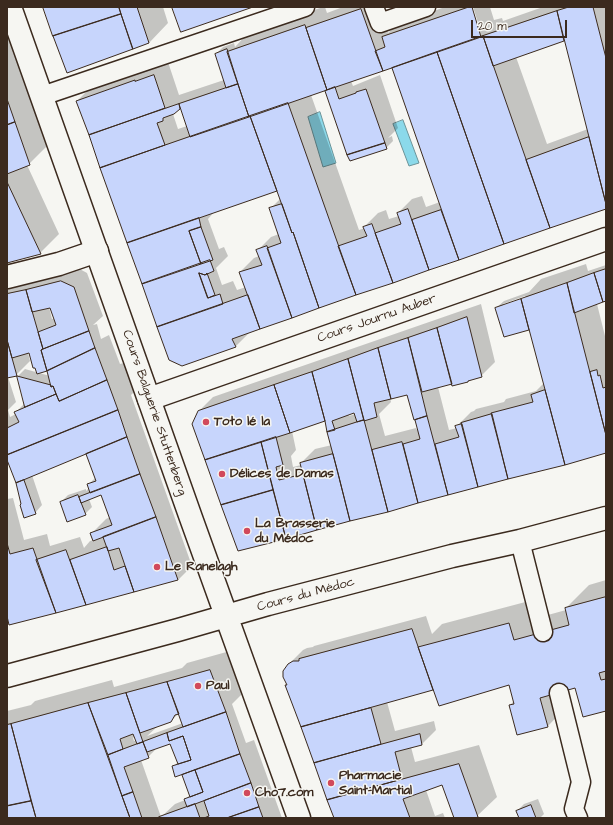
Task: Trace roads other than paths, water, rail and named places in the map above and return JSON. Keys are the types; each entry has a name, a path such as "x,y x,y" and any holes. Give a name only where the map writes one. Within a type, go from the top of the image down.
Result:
{"main road":[{"name":"Cours Balguerie Stuttenberg","path":"10,7 212,576 300,818"},
{"name":"Cours Journu Auber","path":"149,399 606,239"},
{"path":"7,277 60,264 97,252"},
{"name":"Cours du Médoc","path":"7,676 268,604 606,518"}],"lane":[{"path":"42,96 305,7"},
{"path":"374,7 380,23 426,7"},
{"path":"520,541 543,632"},
{"path":"558,693 581,782 574,808 578,818"}],"water":[{"path":"320,112 336,163 323,167 308,117"},
{"path":"403,120 419,163 409,166 393,124"}],"place":[{"name":"Toto lé la","path":"206,422"},
{"name":"Délices de Damas","path":"222,474"},
{"name":"La Brasserie du Médoc","path":"247,531"},
{"name":"Le Ranelagh","path":"157,567"},
{"name":"Paul","path":"198,686"},
{"name":"Pharmacie Saint-Martial","path":"331,783"},
{"name":"Cho7.com","path":"247,793"}]}
